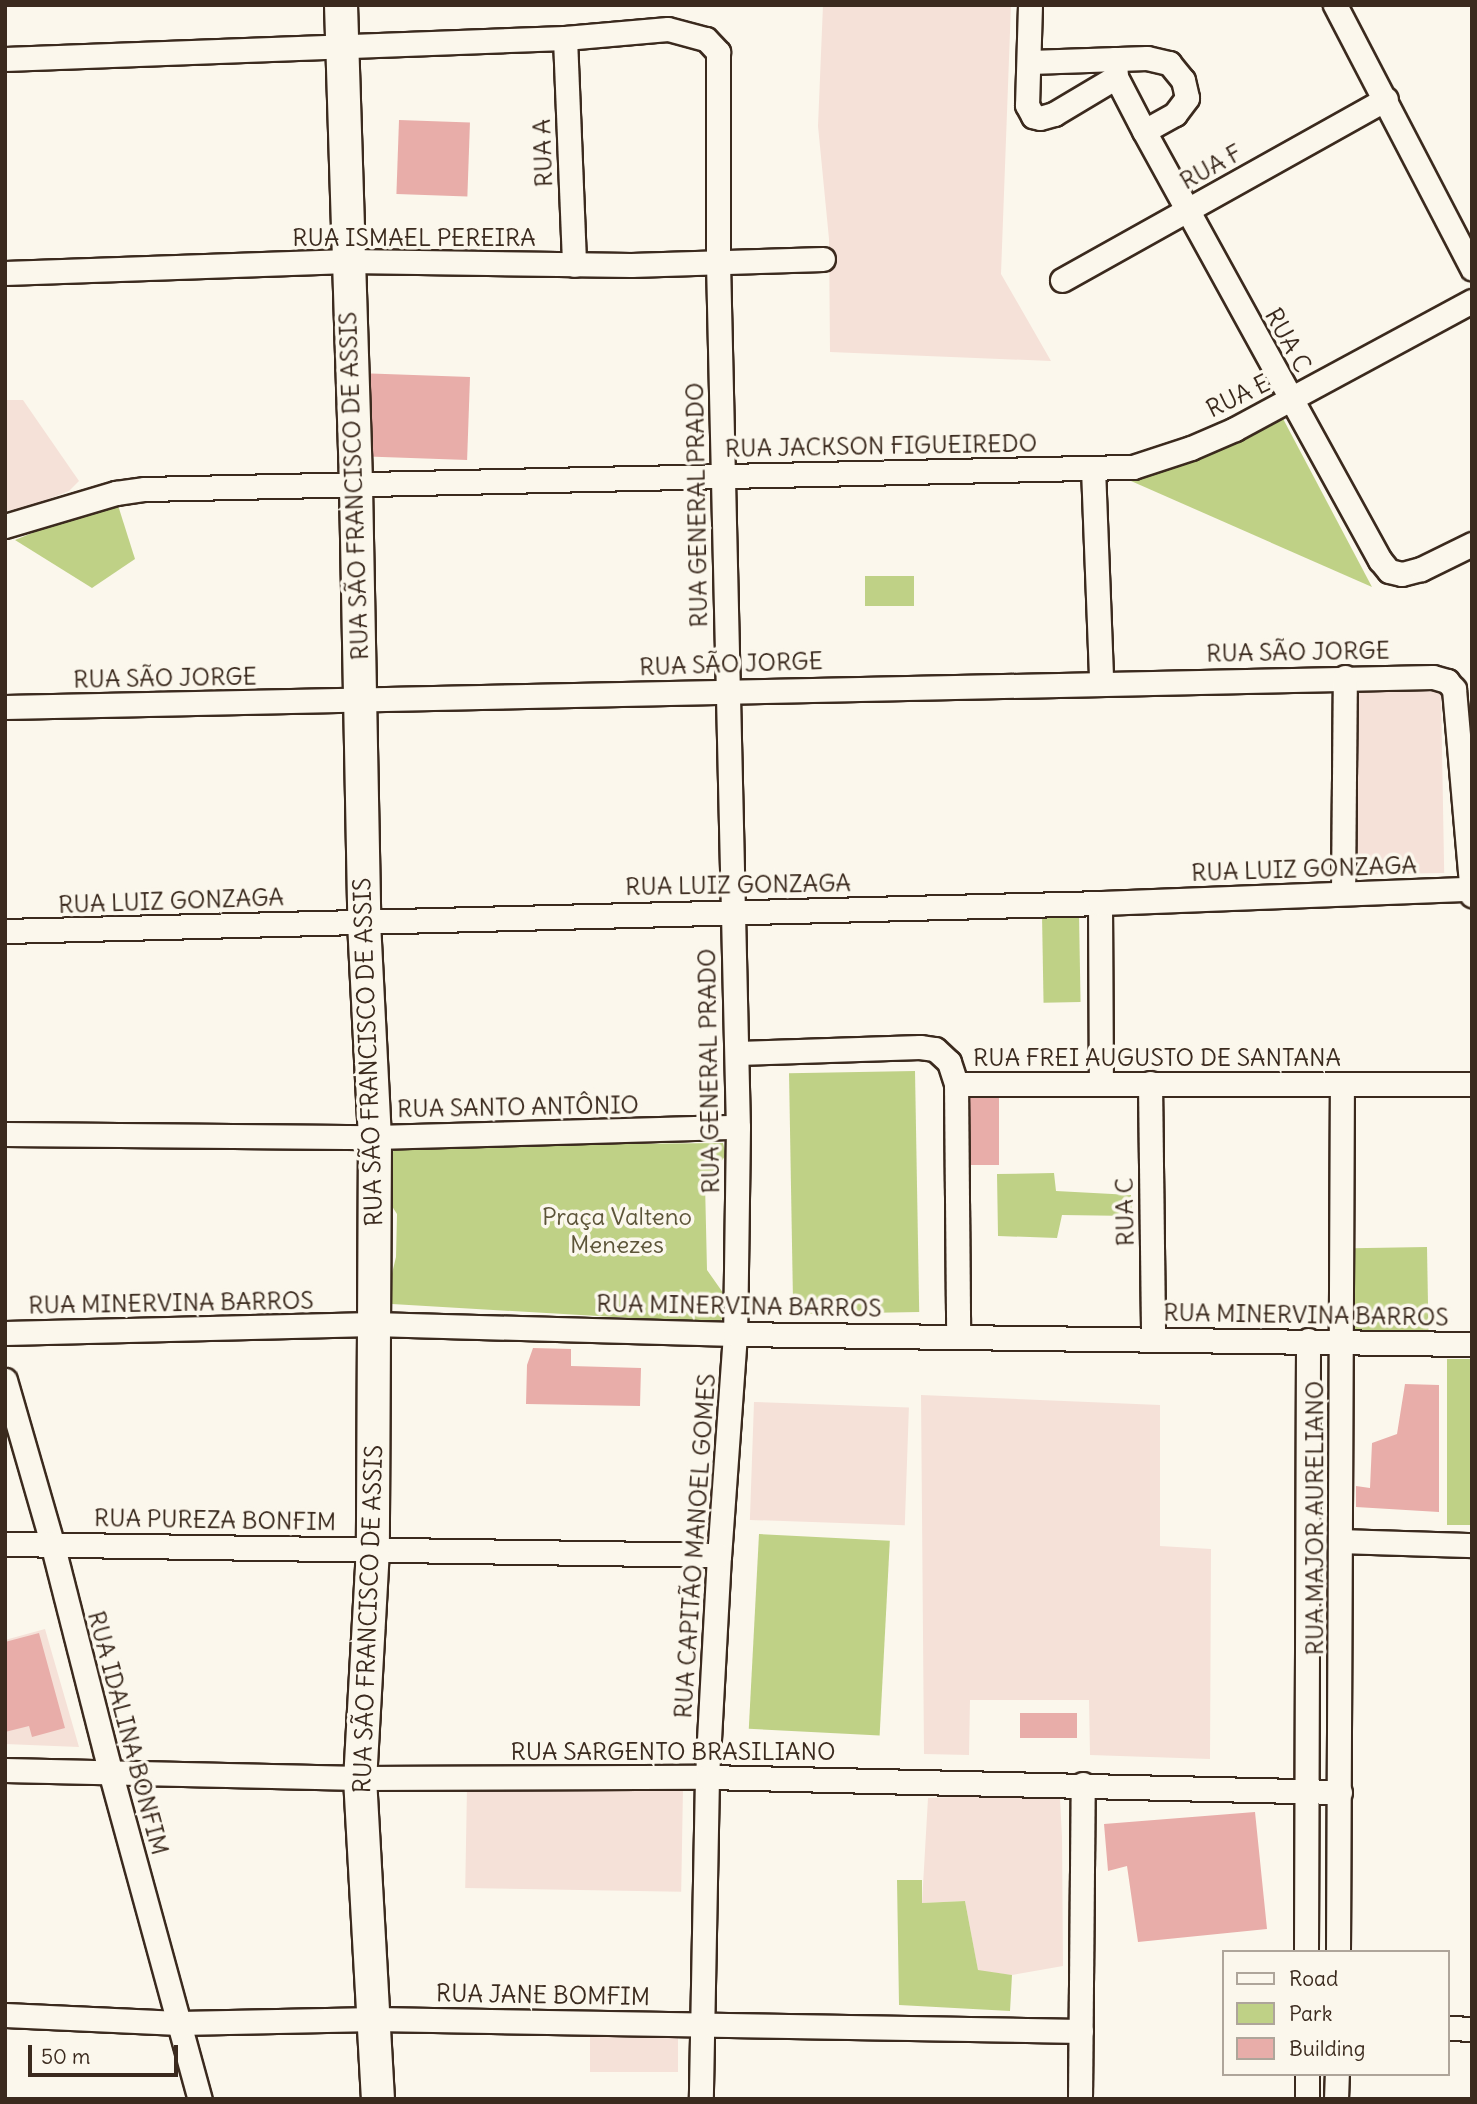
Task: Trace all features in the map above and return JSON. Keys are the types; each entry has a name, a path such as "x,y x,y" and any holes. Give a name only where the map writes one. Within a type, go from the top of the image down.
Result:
{"street":[{"name":"RUA SÃO FRANCISCO DE ASSIS","path":"341,5 356,486 364,922 375,1137 373,1549 360,1778 378,2099"},
{"path":"1030,5 1027,105 1037,118 1070,107 1115,68"},
{"path":"1335,5 1472,268"},
{"name":"RUA GENERAL PRADO","path":"565,38 668,29 706,39 718,52 722,475 738,1053 735,1334"},
{"path":"5,59 565,38"},
{"name":"RUA A","path":"565,38 574,265"},
{"path":"1030,62 1115,68 1159,59 1169,62 1183,80 1187,97 1183,106 1169,118 1144,131"},
{"name":"RUA C","path":"1115,68 1144,131 1371,548 1389,571 1402,574 1421,569 1472,544"},
{"name":"RUA F","path":"1062,280 1386,99"},
{"name":"RUA ISMAEL PEREIRA","path":"5,273 348,261 574,265 823,259"},
{"name":"RUA E","path":"1133,467 1191,448 1291,400 1472,301"},
{"name":"RUA JACKSON FIGUEIREDO","path":"5,526 116,493 145,489 1133,467"},
{"path":"1093,468 1101,681"},
{"path":"1343,893 1345,677"},
{"name":"RUA SÃO JORGE","path":"5,706 359,701 1101,681 1433,677 1447,681 1454,690 1472,889"},
{"path":"1472,889 1472,895"},
{"name":"RUA LUIZ GONZAGA","path":"5,931 1100,903 1472,889"},
{"path":"1100,903 1101,1083"},
{"name":"RUA FREI AUGUSTO DE SANTANA","path":"738,1053 930,1047 949,1062 956,1084 1472,1084"},
{"name":"RUA C","path":"1150,1083 1153,1339"},
{"path":"956,1084 958,1337"},
{"name":"RUA MAJOR AURELIANO","path":"1338,1950 1342,1085"},
{"name":"RUA SANTO ANTÔNIO","path":"5,1134 375,1137 738,1127"},
{"name":"RUA MINERVINA BARROS","path":"5,1333 373,1324 735,1334 1472,1344"},
{"name":"RUA CAPITÃO MANOEL GOMES","path":"702,2099 707,1777 735,1334"},
{"name":"RUA MAJOR AURELIANO","path":"1306,1950 1308,1340"},
{"name":"RUA IDALINA BONFIM","path":"5,1380 52,1543 110,1771 200,2099"},
{"path":"1342,1541 1472,1545"},
{"name":"RUA PUREZA BONFIM","path":"5,1544 719,1555"},
{"name":"RUA SARGENTO BRASILIANO","path":"5,1770 360,1778 707,1777 1340,1792"},
{"path":"1080,2099 1083,1784"},
{"name":"RUA JANE BOMFIM","path":"5,2015 179,2023 375,2020 704,2023 1081,2031"},
{"path":"1449,2028 1472,2029"},
{"path":"1307,2076 1307,2099"},
{"path":"1336,2099 1337,2076"}],"shaded area":[{"path":"823,5 1011,5 1001,274 1051,361 830,352 829,239 818,126"},
{"path":"5,400 23,400 79,481 69,491 26,508 5,511"},
{"path":"1441,691 1444,873 1356,875 1353,693"},
{"path":"921,1395 1160,1405 1160,1546 1211,1549 1210,1759 1090,1755 1089,1700 970,1700 969,1755 924,1754"},
{"path":"754,1402 909,1407 905,1525 750,1520"},
{"path":"45,1629 79,1747 5,1744 5,1640"},
{"path":"467,1786 683,1790 681,1892 465,1888"},
{"path":"1010,1795 1060,1799 1062,1837 1063,1966 1012,1975 978,1971 965,1901 922,1903 928,1798"},
{"path":"590,2037 678,2037 678,2072 590,2072"}],"green space":[{"path":"1280,413 1372,587 1131,481"},
{"path":"116,499 135,559 92,588 15,540"},
{"path":"865,576 914,576 914,606 865,606"},
{"path":"1079,914 1081,1002 1044,1003 1042,915"},
{"path":"915,1071 919,1312 793,1314 789,1073"},
{"name":"Praça Valteno Menezes","path":"723,1143 726,1155 705,1183 707,1270 726,1297 726,1316 717,1323 392,1304 387,1294 396,1257 397,1214 384,1194 386,1157 400,1146"},
{"path":"1054,1173 1056,1191 1131,1195 1132,1216 1062,1215 1057,1238 998,1236 997,1174"},
{"path":"1427,1247 1429,1335 1354,1336 1352,1248"},
{"path":"1447,1359 1472,1359 1472,1525 1447,1525"},
{"path":"759,1534 890,1541 880,1736 749,1729"},
{"path":"897,1880 922,1880 922,1903 965,1901 978,1970 1012,1975 1010,2011 899,2005"}],"building":[{"path":"399,120 470,122 467,196 396,194"},
{"path":"371,374 470,377 467,460 368,456"},
{"path":"970,1098 999,1098 999,1165 970,1165"},
{"path":"533,1348 571,1349 571,1366 641,1368 640,1406 526,1404 527,1365"},
{"path":"1405,1384 1439,1385 1439,1512 1356,1507 1356,1486 1370,1488 1372,1443 1397,1434"},
{"path":"39,1633 65,1728 32,1737 29,1726 5,1732 5,1642"},
{"path":"1020,1713 1077,1713 1077,1738 1020,1738"},
{"path":"1255,1812 1267,1929 1138,1942 1127,1866 1108,1871 1104,1824"}]}
